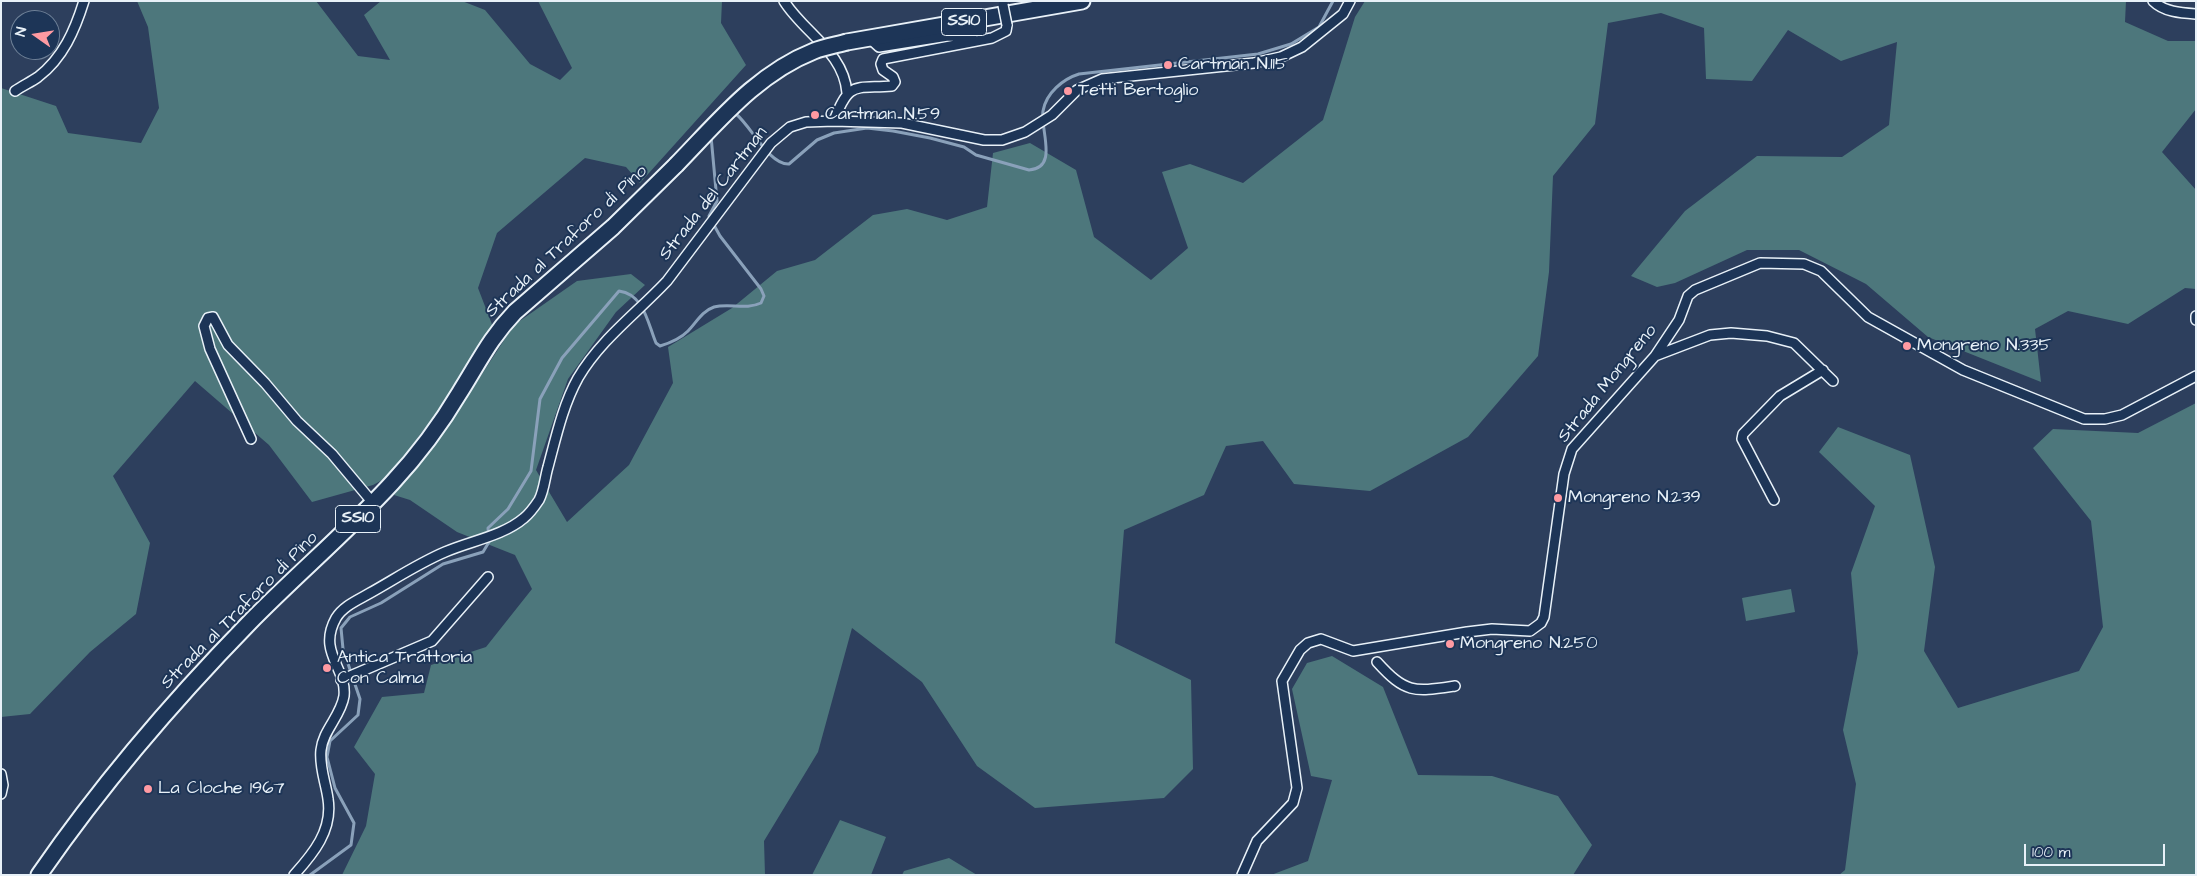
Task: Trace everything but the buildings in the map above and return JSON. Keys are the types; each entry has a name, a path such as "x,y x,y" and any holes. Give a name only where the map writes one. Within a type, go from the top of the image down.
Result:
{"main road":[{"name":"Strada al Traforo di Pino","path":"39,875 89,806 182,695 248,624 394,482 444,418 482,354 502,325 619,222 738,101 774,71 814,51 847,42 1082,1"}],"street":[{"path":"15,91 44,72 66,46 74,31 84,1"},
{"path":"784,1 797,20 819,40 833,57 846,83 848,93"},
{"name":"Strada del Cartman","path":"342,679 329,648 331,630 337,617 347,606 445,552 476,541 525,518 539,500 560,424 577,380 592,356 626,320 649,300 701,236 770,143 790,127 806,122 902,122 984,140 1002,140 1025,132 1052,115 1077,90 1102,79 1254,63 1281,58 1302,47 1343,14 1350,1"},
{"path":"2153,1 2158,7 2179,13 2196,14"},
{"path":"834,121 848,93 854,88 892,86 895,82 893,77 882,70 883,59 888,56 992,38 1006,31 1007,25 1002,3"},
{"path":"869,38 878,47 948,36 992,38"},
{"name":"Strada Mongreno","path":"1242,875 1257,842 1293,803 1297,788 1282,681 1300,650 1308,643 1321,639 1353,651 1492,629 1530,631 1541,623 1546,610 1564,474 1570,456 1579,439 1655,356 1680,320 1688,296 1695,290 1760,263 1804,264 1821,271 1868,317 1955,365 2084,418 2105,418 2122,415 2196,376"},
{"path":"251,439 210,349 204,326 208,318 213,318 228,345 265,383 296,421 332,454 373,503"},
{"path":"1655,356 1710,335 1731,333 1767,336 1794,343 1833,381"},
{"path":"1774,500 1742,439 1743,434 1780,396 1823,370"},
{"path":"294,875 319,844 327,824 329,801 321,771 321,749 326,732 339,710 344,696 342,679 432,641 488,577"},
{"path":"1364,649 1394,680 1414,690 1454,686"},
{"path":"1,774 3,785 1,794"}],"green space":[{"path":"137,1 316,1 358,56 390,60 364,15 381,1 462,1 485,10 530,64 560,80 572,68 538,1 722,1 721,23 746,65 640,183 626,167 585,158 497,233 478,288 493,327 460,382 388,477 373,485 312,502 269,445 195,381 113,476 150,543 136,614 90,652 30,714 1,717 1,88 56,106 68,133 141,143 159,108 148,27"},
{"path":"1365,1 2126,1 2125,22 2168,41 2196,41 2196,109 2162,152 2196,190 2196,289 2185,288 2128,324 2068,311 2035,329 2041,382 1928,337 1866,284 1799,250 1747,250 1675,283 1657,287 1631,276 1685,211 1757,156 1842,157 1889,125 1897,42 1841,61 1788,30 1752,81 1706,79 1704,28 1661,13 1608,23 1595,124 1553,176 1549,272 1538,356 1468,437 1370,491 1294,484 1263,441 1226,446 1204,495 1124,530 1115,643 1191,680 1193,769 1164,798 1035,808 977,766 922,682 852,628 818,752 764,841 765,875 342,875 366,826 375,774 354,747 382,697 424,693 431,665 486,647 532,589 515,555 457,532 410,500 394,495 446,429 514,325 577,281 631,274 645,285 616,312 568,379 536,470 567,522 629,465 673,383 668,347 732,308 777,271 815,260 873,215 907,209 947,220 987,207 993,153 1030,143 1076,170 1094,237 1151,280 1188,248 1162,172 1190,164 1243,183 1323,120 1355,17"},
{"path":"2196,403 2196,875 1839,875 1845,870 1856,784 1843,730 1858,653 1851,573 1875,506 1819,452 1838,427 1910,455 1935,567 1924,651 1958,708 2079,671 2103,627 2091,521 2033,448 2053,429 2138,433"},
{"path":"1791,589 1795,612 1746,621 1742,598"},
{"path":"1332,656 1383,687 1418,775 1492,776 1558,796 1592,845 1573,875 1271,875 1308,861 1332,780 1311,776 1292,689 1307,663"},
{"path":"840,820 886,837 871,875 812,875"},
{"path":"949,858 977,875 902,875 904,871"}],"waterway":[{"path":"733,116 736,114 767,152 782,163 789,164 817,140 834,133 867,128 930,138 964,147 976,155 1029,170 1038,168 1043,163 1046,155 1043,119 1045,104 1051,93 1067,79 1079,74 1258,54 1291,44 1319,27 1333,1"},
{"path":"310,875 351,845 354,823 335,788 327,757 330,741 358,715 360,699 343,649 341,628 350,617 381,603 443,564 483,552 489,542 488,528 508,509 531,471 540,399 562,358 619,291 627,293 640,304 656,343 660,346 682,336 703,314 714,307 749,306 761,303 764,296 761,289 720,236 709,216 717,201 711,136"}],"place":[{"name":"Cartman N.115","path":"1168,65"},
{"name":"Tetti Bertoglio","path":"1068,91"},
{"name":"Cartman N.59","path":"815,115"},
{"name":"Mongreno N.335","path":"1907,346"},
{"name":"Mongreno N.239","path":"1558,498"},
{"name":"Mongreno N.250","path":"1450,644"},
{"name":"Antica Trattoria Con Calma","path":"327,668"},
{"name":"La Cloche 1967","path":"148,789"}]}
